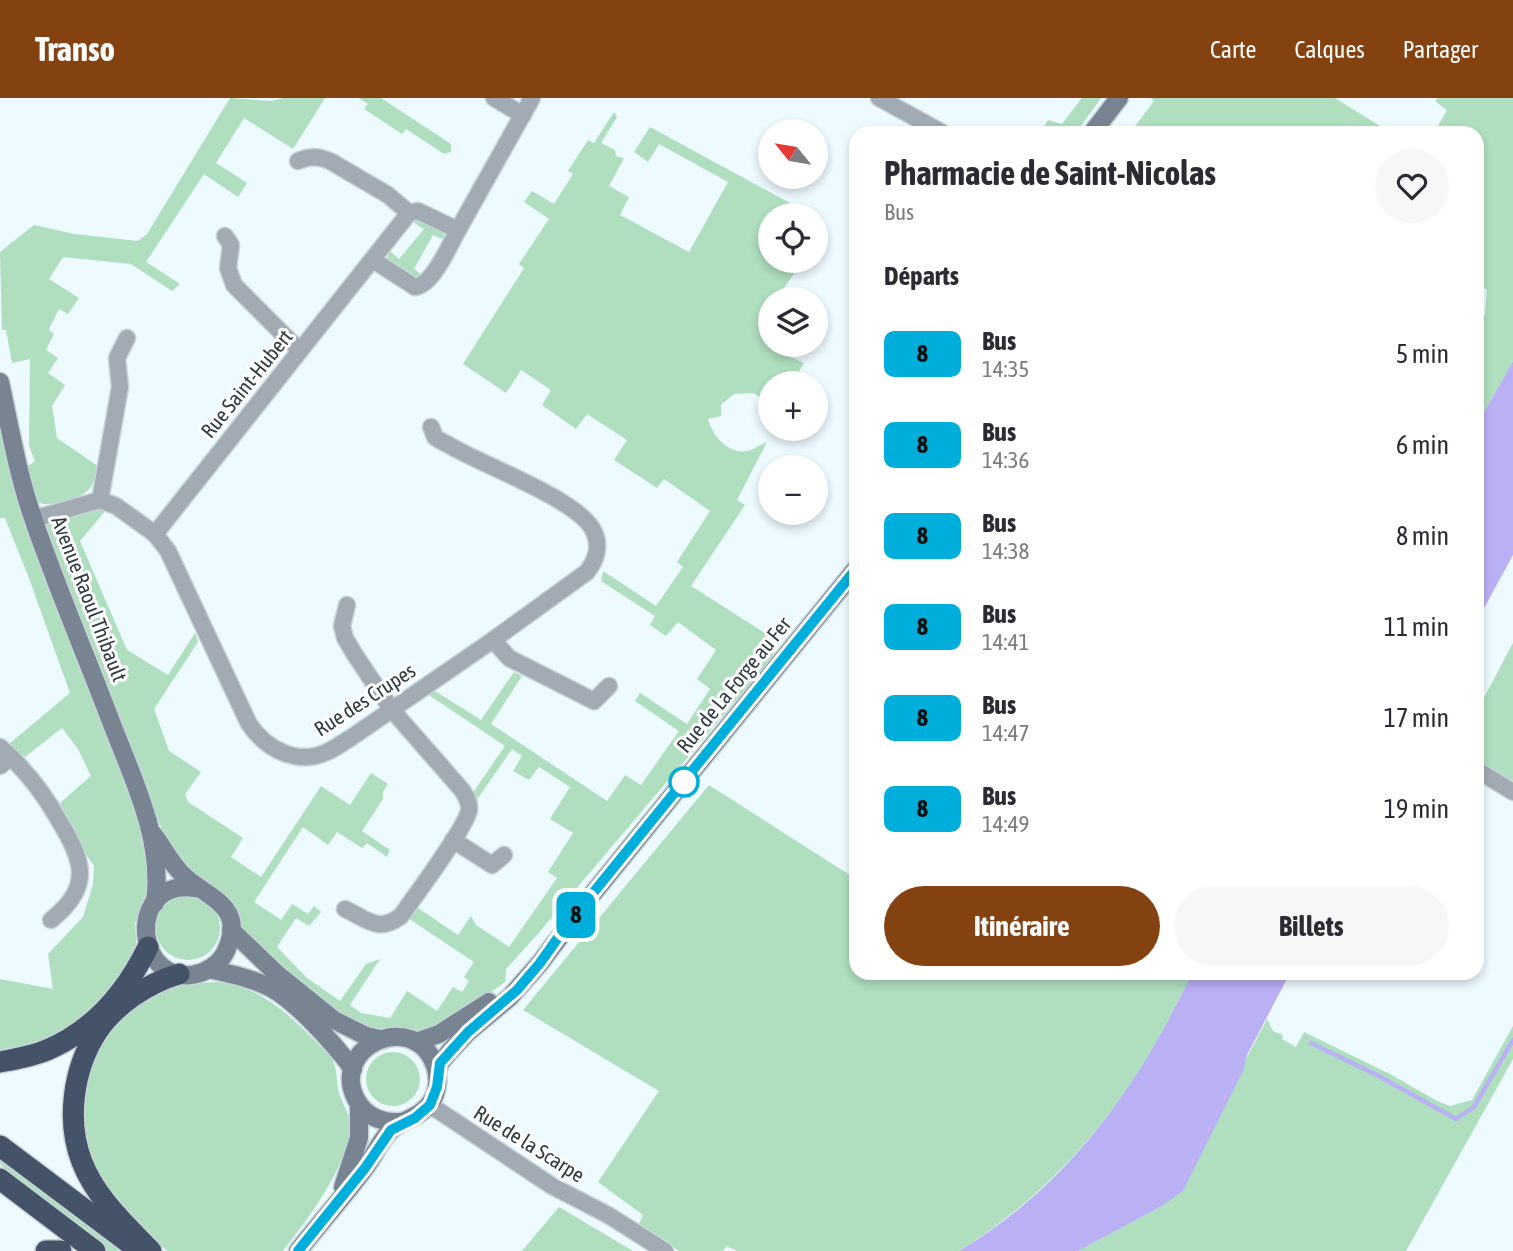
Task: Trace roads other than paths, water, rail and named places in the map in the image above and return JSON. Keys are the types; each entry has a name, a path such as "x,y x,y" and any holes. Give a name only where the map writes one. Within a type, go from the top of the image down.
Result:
{"highway":[{"path":"0,1062 47,1050 96,1019 127,986 148,947"},
{"path":"151,1251 103,1200 90,1179 76,1141 74,1104 80,1068 96,1033 115,1012 138,994 179,974"},
{"path":"0,1146 140,1251"},
{"path":"0,1179 95,1251"},
{"path":"46,1251 61,1251"}],"main road":[{"path":"1097,126 1119,98"},
{"name":"Avenue Raoul Thibault","path":"0,382 19,471 33,519 131,772 149,828"},
{"name":"Rue de La Forge au Fer","path":"567,925 849,578"},
{"path":"149,828 181,874 215,897 225,908 231,930 228,948 209,969 194,974 179,974 160,964 148,947 144,934 146,921 155,902 155,856 149,828"},
{"path":"155,902 176,889 201,889"},
{"path":"416,1042 453,1026 503,991 567,925"},
{"path":"380,1039 365,1048 353,1069 352,1089 359,1105 368,1114 390,1123 415,1118 430,1105 437,1087 440,1063 468,1032 517,990 567,925"},
{"path":"231,930 277,974 334,1020 366,1036 380,1039 401,1037 416,1042 430,1055 437,1072"},
{"path":"209,969 260,983 274,990 334,1046 353,1069"},
{"path":"340,1199 359,1138 359,1105"},
{"path":"298,1251 365,1168 391,1130 402,1122"}],"street":[{"path":"494,98 523,115"},
{"path":"373,260 415,287 421,286 433,272 458,230 532,98"},
{"path":"878,98 930,126"},
{"path":"298,161 320,157 330,161 388,195 410,213 418,211 458,230"},
{"name":"Rue Saint-Hubert","path":"155,534 410,213"},
{"path":"225,236 231,245 228,268 234,285 300,351"},
{"path":"33,519 100,500 120,387 117,358 127,338"},
{"name":"Rue des Crupes","path":"100,500 117,506 155,534 168,551 249,724 266,744 286,754 315,756 328,752 493,640 587,572 595,560 598,546 595,533 582,517 555,498 512,475 468,457 435,436 431,427"},
{"path":"345,909 374,924 391,924 401,916 453,840 469,810 463,790 392,710 345,638 342,626 347,605"},
{"path":"493,640 509,658 594,701 609,686"},
{"path":"4,757 39,787 79,858 80,874 73,898 51,920"},
{"path":"1484,774 1513,792"},
{"path":"453,840 492,865 504,855"},
{"name":"Rue de la Scarpe","path":"430,1105 552,1186 608,1215 665,1251"}],"waterway":[{"path":"1311,1043 1377,1075 1456,1119 1474,1107 1513,1040"}]}
